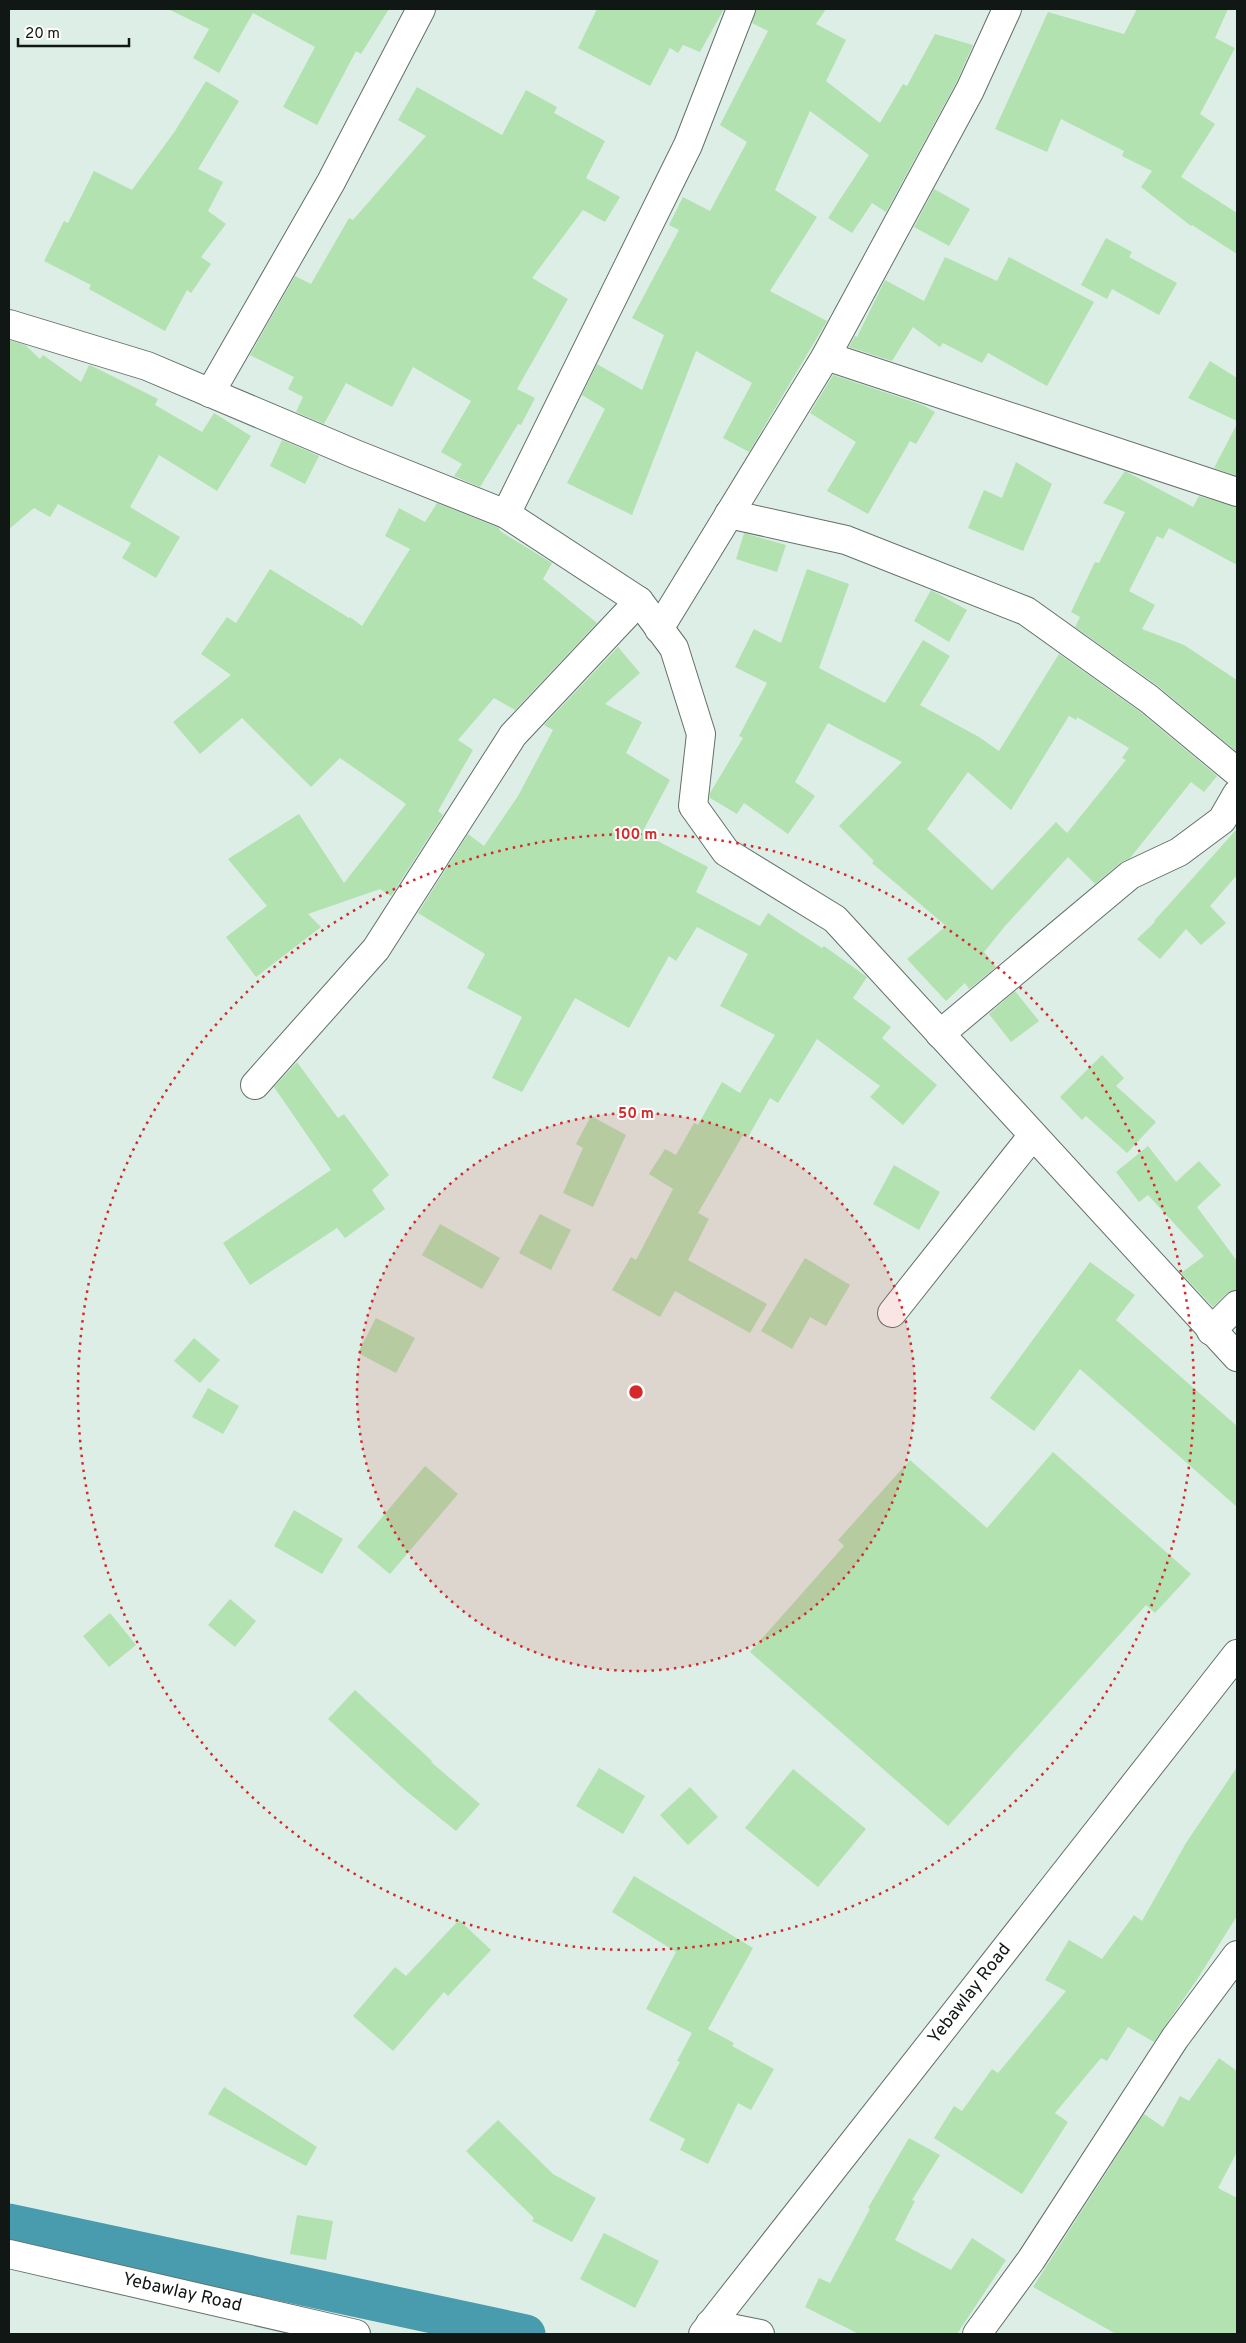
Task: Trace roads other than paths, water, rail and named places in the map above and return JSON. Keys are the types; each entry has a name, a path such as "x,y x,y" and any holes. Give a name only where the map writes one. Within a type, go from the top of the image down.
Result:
{"street":[{"path":"210,393 330,182 421,9"},
{"path":"506,514 688,145 741,9"},
{"path":"659,629 826,356 970,90 1007,9"},
{"path":"9,324 147,366 506,514 639,601 674,648 701,734 693,806 726,852 835,919 1237,1357"},
{"path":"826,356 1237,492"},
{"path":"729,514 846,540 1026,611 1149,699 1237,772"},
{"path":"255,1085 376,949 513,735 639,601"},
{"path":"940,1034 1130,875 1179,852 1222,820 1237,794"},
{"path":"892,1313 1033,1135"},
{"path":"1211,1330 1237,1305"},
{"name":"Yebawlay Road","path":"706,2329 1237,1654"},
{"path":"977,2334 1031,2260 1175,2038 1237,1955"},
{"name":"Yebawlay Road","path":"9,2254 356,2334"},
{"path":"706,2329 760,2334"}],"waterway":[{"path":"9,2223 526,2334"}]}
